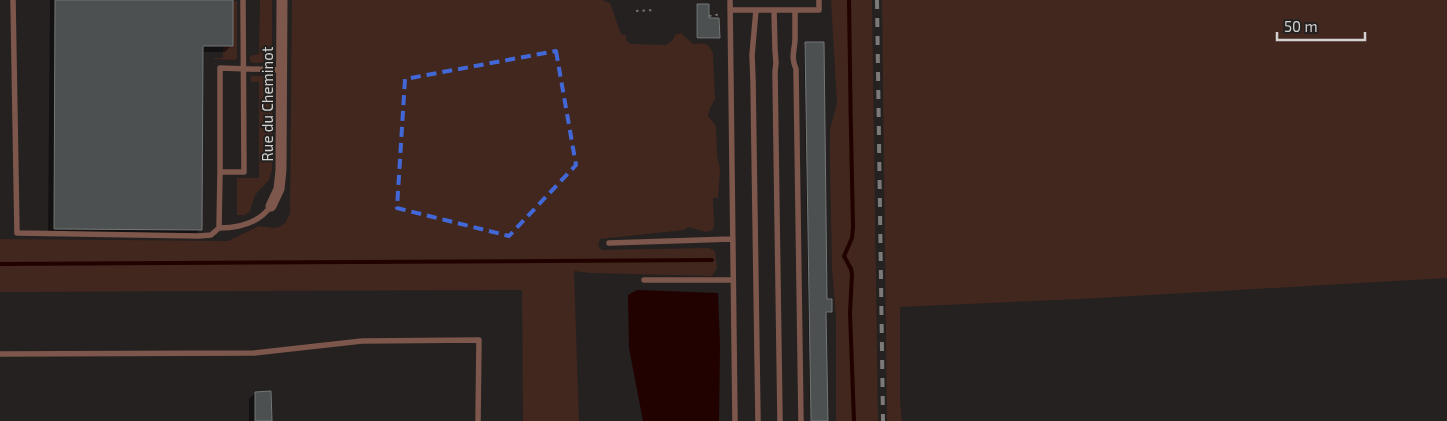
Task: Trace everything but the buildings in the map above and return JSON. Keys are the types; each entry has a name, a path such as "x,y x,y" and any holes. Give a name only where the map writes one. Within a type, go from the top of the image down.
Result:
{"street":[{"name":"Rue du Cheminot","path":"271,206 279,189 281,176 282,0"}],"lane":[{"path":"12,0 17,233 211,235 219,228 232,228 244,225 265,214 271,206"},
{"path":"220,172 244,172 243,0"},
{"path":"730,0 735,421"},
{"path":"730,10 819,10 819,0"},
{"path":"756,10 752,64 758,421"},
{"path":"774,10 780,421"},
{"path":"795,10 792,53 796,69 801,421"},
{"path":"219,228 220,68 282,70"},
{"path":"609,243 732,239"},
{"path":"644,280 733,280"},
{"path":"0,354 254,353 362,341 479,340 478,421"}],"path":[{"path":"636,11 655,10"},
{"path":"709,16 720,15"}],"highlighted area":[{"path":"556,51 576,165 509,236 397,208 405,79"}],"shaded area":[{"path":"260,0 272,0 272,55 268,62 252,63 250,56 259,54"},
{"path":"292,0 602,0 610,3 621,34 626,35 626,40 631,44 666,45 672,41 675,35 681,33 693,44 705,44 711,49 713,53 715,99 708,116 716,126 717,156 720,169 718,198 713,198 713,230 706,232 688,227 684,230 600,239 598,246 602,250 709,248 715,251 717,268 712,276 574,271 579,421 523,421 522,290 0,292 0,239 228,241 259,226 274,228 285,223 290,213"},
{"path":"831,0 872,0 878,421 836,421 836,317 832,268 830,129 837,103"},
{"path":"882,0 1447,0 1447,278 1080,299 900,307 900,401 902,421 887,421"},
{"path":"233,1 237,1 237,58 235,60 214,59 223,58 223,46 233,46"},
{"path":"251,76 269,78 272,83 272,169 269,180 255,195 250,211 245,215 237,215 237,178 259,178 259,82 251,82"},
{"path":"637,290 718,293 720,345 719,421 643,421 629,348 628,295"}],"waterway":[{"path":"849,0 853,227 852,238 844,256 852,274 850,313 854,421"},
{"path":"0,264 712,260"}],"railway":[{"path":"877,0 883,421"}]}
